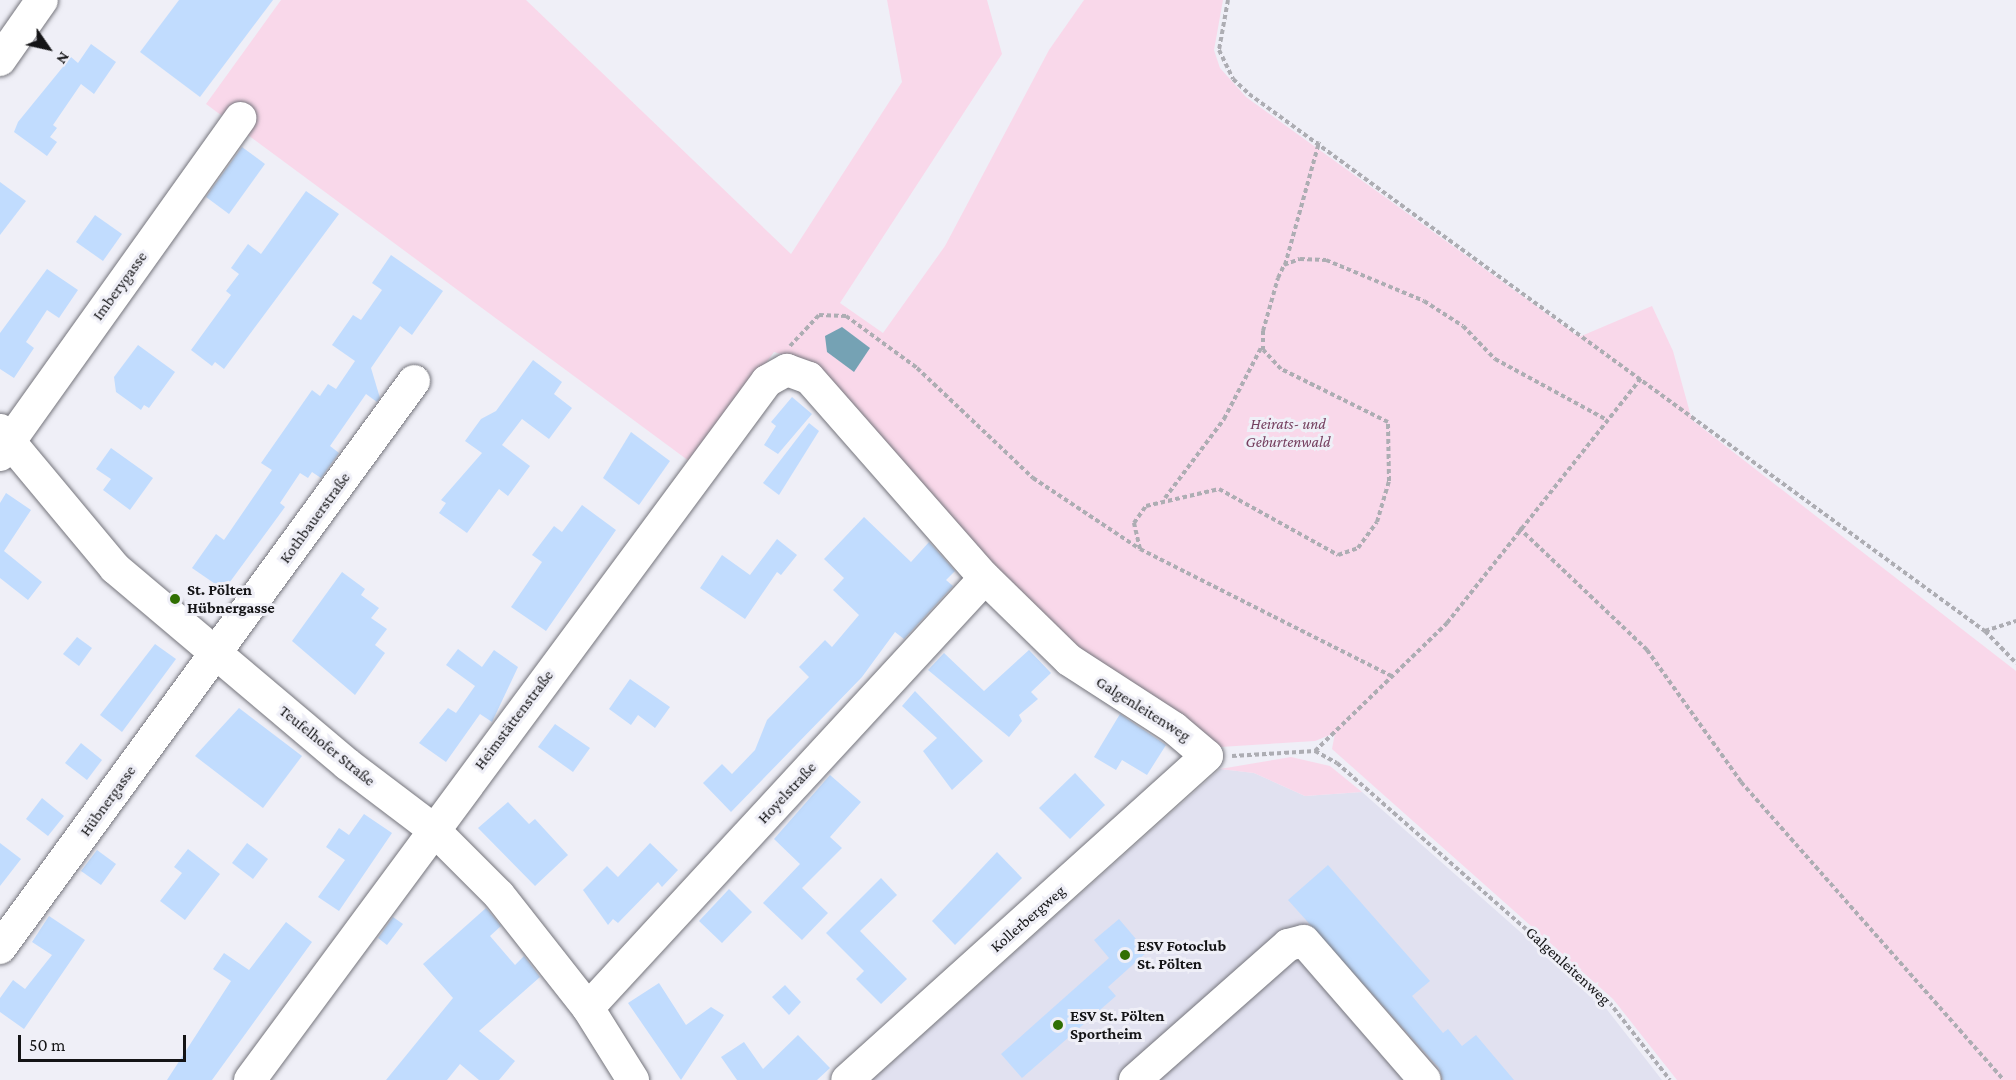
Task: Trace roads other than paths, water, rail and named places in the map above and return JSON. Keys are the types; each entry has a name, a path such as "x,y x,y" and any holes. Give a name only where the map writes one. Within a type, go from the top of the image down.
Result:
{"street":[{"path":"0,60 42,0"},
{"name":"Imberygasse","path":"3,442 240,118"},
{"name":"Galgenleitenweg","path":"787,369 809,378 985,578 1069,660 1174,728 1207,756"},
{"name":"Heimstättenstraße","path":"250,1080 433,829 767,381 787,369"},
{"name":"Kothbauerstraße","path":"215,654 414,381"},
{"name":"Teufelhofer Straße","path":"3,442 115,568 215,654 433,829 499,896 588,1008 633,1080"},
{"name":"Hoyelstraße","path":"588,1008 985,578"},
{"name":"Hübnergasse","path":"0,948 215,654"},
{"name":"Kollerbergweg","path":"847,1080 1207,756"},
{"path":"1135,1080 1288,945 1304,941 1425,1080"}],"water":[{"path":"842,327 870,348 854,372 827,352 825,336"}],"place":[{"name":"St. Pölten Hübnergasse","path":"175,599"},
{"name":"ESV Fotoclub St. Pölten","path":"1125,955"},
{"name":"ESV St. Pölten Sportheim","path":"1058,1025"}],"park label":[{"name":"Heirats- und Geburtenwald","path":"1288,433"}]}
